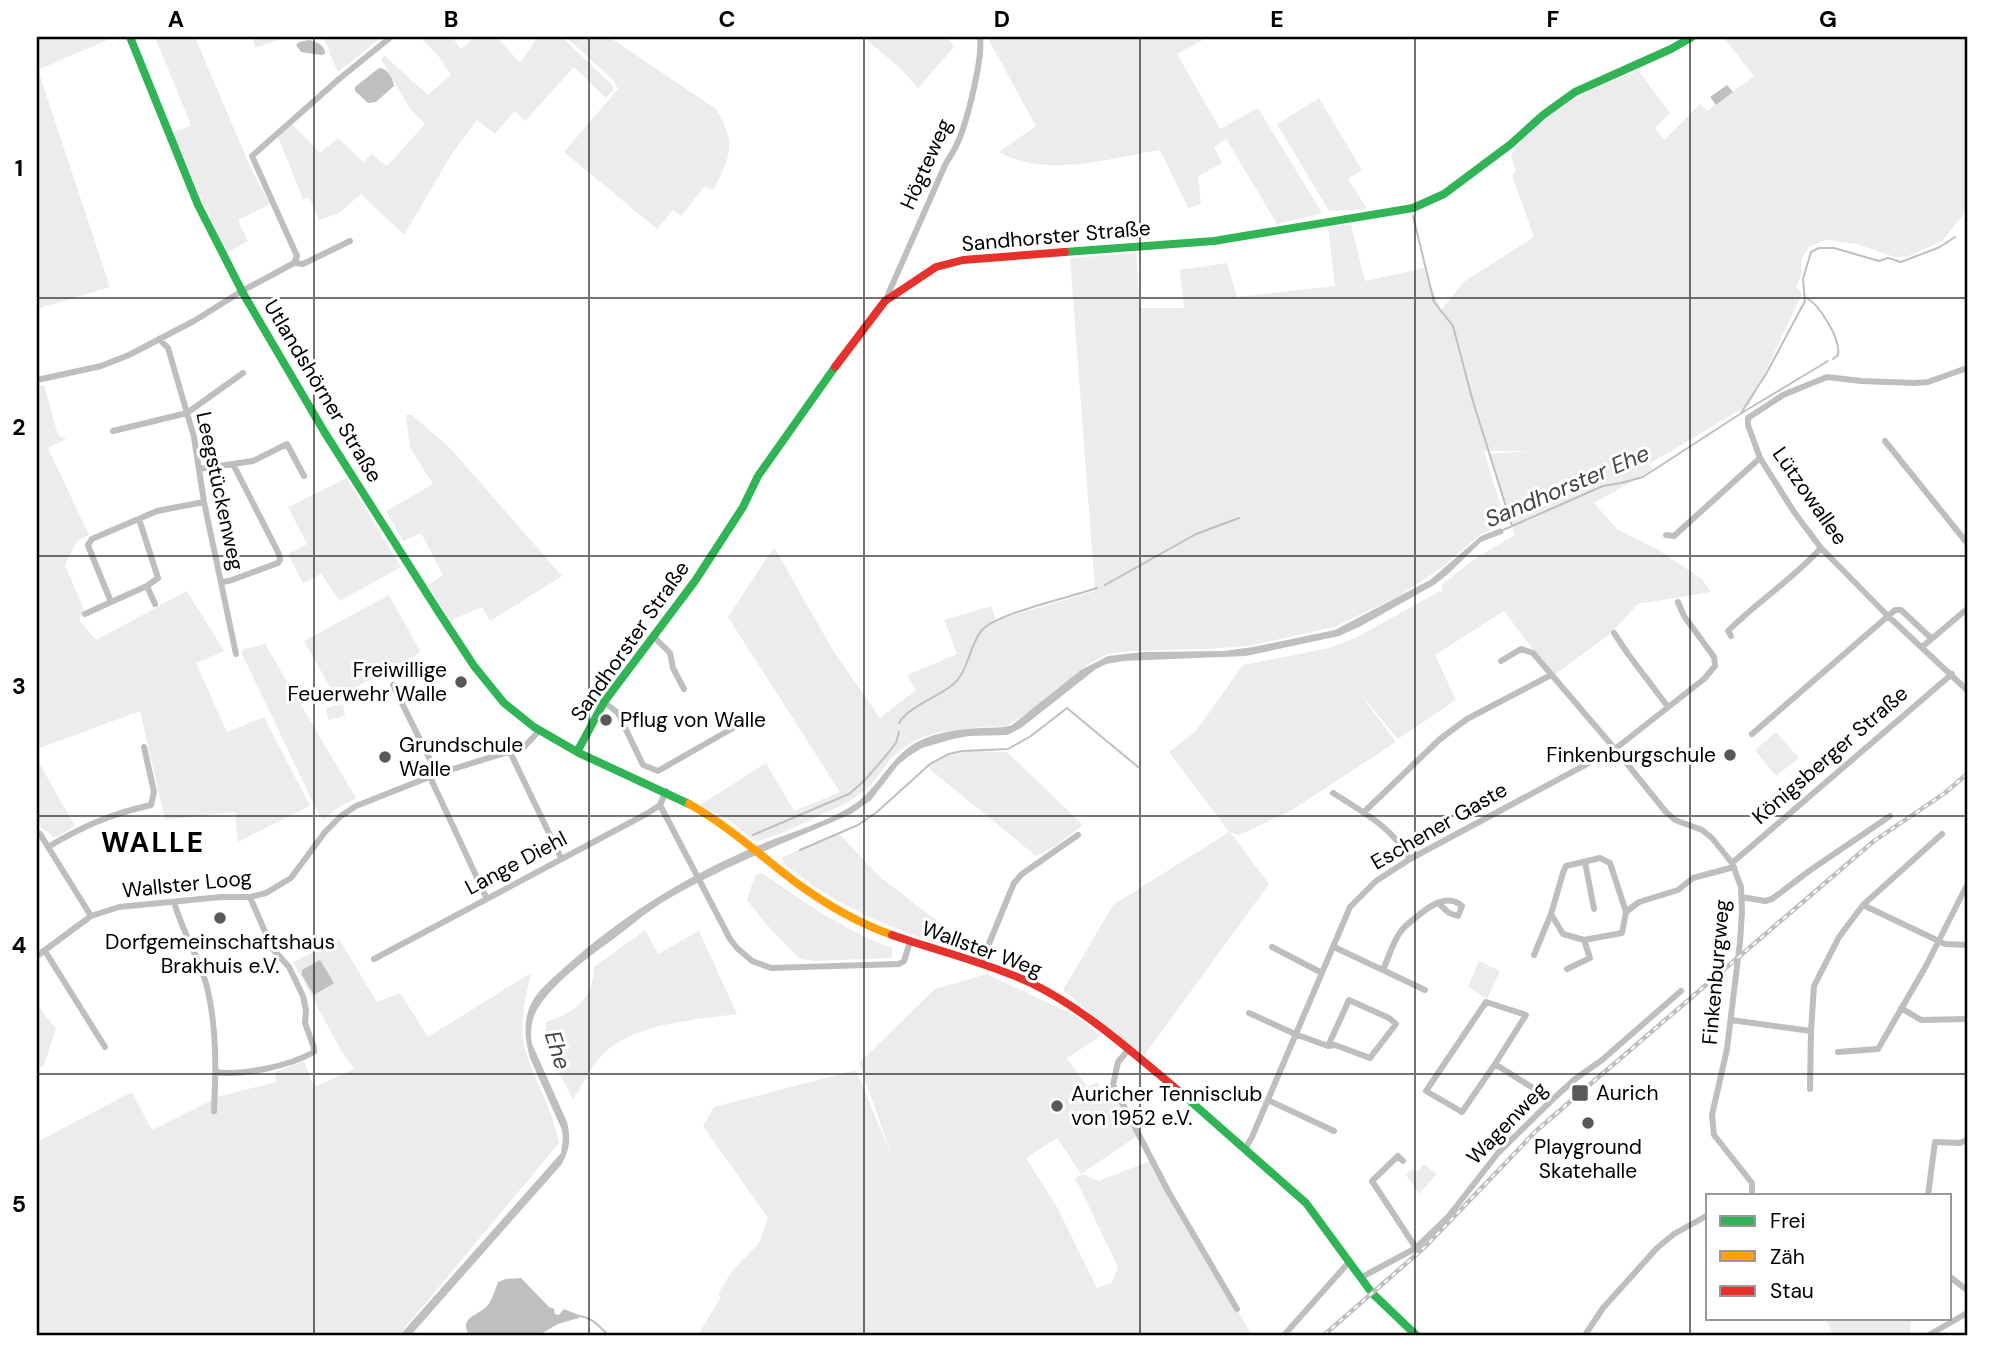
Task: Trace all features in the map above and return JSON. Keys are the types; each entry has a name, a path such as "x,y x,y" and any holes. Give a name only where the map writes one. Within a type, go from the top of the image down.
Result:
{"street":[{"name":"Utlandshörner Straße","path":"130,37 183,173 216,242 296,383 468,658 498,696 539,731"},
{"path":"294,263 297,256 252,156 391,37"},
{"name":"Högteweg","path":"885,301 946,163 958,143 976,75 980,37"},
{"name":"Sandhorster Straße","path":"577,752 604,702 695,581 743,507 758,476 815,393 885,301 936,267 963,260 1214,241 1413,208 1444,194 1575,92 1692,37"},
{"path":"37,380 101,366 129,355 294,263 303,264 351,241"},
{"name":"Leegstückenweg","path":"159,339 168,348 194,437 204,502 236,654"},
{"name":"Lützowallee","path":"1967,368 1928,382 1915,383 1861,382 1827,377 1783,395 1748,418 1760,458 1794,512 1821,548 1967,690"},
{"path":"113,431 187,413 243,373"},
{"path":"1885,441 1967,542"},
{"path":"199,470 253,461 286,444 304,476"},
{"path":"1666,535 1674,536 1760,458"},
{"path":"221,582 265,568 280,560 233,464"},
{"path":"111,602 89,542 95,536 157,511 204,502"},
{"path":"85,614 157,580 158,575 139,519"},
{"path":"1731,636 1728,631 1751,608 1787,580 1821,548"},
{"path":"147,586 155,604"},
{"name":"Eschener Gaste","path":"1245,1149 1350,907 1376,880 1409,859 1615,749 1704,679 1715,666 1711,652 1684,616 1678,602"},
{"path":"1922,647 1967,609"},
{"path":"1752,734 1895,610 1901,610 1931,638"},
{"path":"1614,633 1668,707"},
{"path":"654,637 670,653 673,668 684,689"},
{"name":"Finkenburgweg","path":"1501,661 1521,649 1533,653 1670,816 1707,833 1733,865 1742,897 1740,942 1727,1049 1713,1115 1714,1135 1752,1183 1752,1194"},
{"name":"Königsberger Straße","path":"1733,865 1952,674"},
{"path":"1364,812 1440,739 1467,719 1551,675"},
{"path":"393,685 437,774"},
{"path":"604,702 618,713 643,765 658,771 733,728"},
{"name":"Wallster Loog","path":"37,956 91,916 119,907 250,897 266,893 291,878 322,836 341,816 356,806 437,774 524,747 539,731"},
{"name":"Wallster Weg","path":"539,731 577,752 666,791 701,810 806,890 862,923 910,942 1011,974 1085,1014 1306,1203 1324,1224 1360,1278 1382,1304 1416,1335"},
{"path":"48,847 80,828 122,812 151,805 154,792 144,747"},
{"path":"510,752 561,858"},
{"path":"430,777 487,899"},
{"path":"666,791 660,805 737,948 752,961 771,968 899,964 904,961 910,942"},
{"path":"1333,793 1387,828 1401,843 1409,859"},
{"name":"Lange Diehl","path":"374,960 660,805"},
{"path":"1742,897 1765,901 1772,899 1890,816"},
{"path":"37,832 91,916"},
{"path":"1810,1089 1814,986 1839,937 1863,905 1942,834"},
{"path":"981,963 1014,883 1022,874 1078,835"},
{"path":"1534,955 1551,914 1566,866 1600,858 1610,863 1626,912 1622,933 1584,940 1563,934 1551,914"},
{"path":"1585,862 1594,909"},
{"path":"1626,912 1639,902 1678,890 1693,878 1733,865"},
{"path":"1838,1052 1878,1049 1967,885"},
{"path":"216,1072 237,1073 259,1068 269,1069 314,1052 305,1023 303,996 289,967 271,948 250,897"},
{"path":"174,902 207,988 215,1045 215,1111"},
{"path":"1383,970 1402,929 1431,905 1438,903"},
{"path":"1863,905 1945,944 1967,945"},
{"path":"1567,969 1590,958 1584,940"},
{"path":"1272,947 1322,973"},
{"path":"1334,947 1425,990"},
{"path":"45,951 105,1047"},
{"name":"Wagenweg","path":"1360,1278 1416,1248 1448,1217 1498,1153 1552,1100 1681,991"},
{"path":"1249,1013 1295,1034 1328,1046 1335,1045 1370,1058 1396,1024 1389,1018 1349,1000 1328,1046"},
{"path":"1486,1002 1526,1015 1495,1064 1462,1112 1426,1091 1486,1002"},
{"path":"1901,1008 1921,1020 1967,1019"},
{"path":"1731,1020 1811,1031"},
{"path":"1129,1049 1118,1062 1113,1085 1168,1191 1237,1308"},
{"path":"1495,1064 1552,1100"},
{"path":"1268,1100 1334,1131"},
{"path":"1928,1194 1935,1142 1960,1143 1967,1140"},
{"path":"1403,1161 1398,1156 1372,1181 1416,1248"},
{"path":"1585,1335 1603,1308 1657,1248 1674,1234 1706,1215"},
{"path":"1285,1334 1349,1262"},
{"path":"1952,1278 1967,1290"},
{"path":"1929,1335 1967,1313"}],"shaded area":[{"path":"37,37 114,37 38,70 110,287 37,309"},
{"path":"155,37 195,37 251,168 270,204 238,220 248,241 226,253 172,133 191,125"},
{"path":"252,37 287,37 255,48"},
{"path":"323,37 382,37 338,72"},
{"path":"420,37 452,37 461,49 475,37 497,37 520,63 535,37 562,37 613,86 613,90 606,98 574,67 525,121 515,111 495,134 477,120 451,155 404,235 361,194 339,213 319,220 309,198 303,199 278,137 292,124 320,153 338,138 363,162 372,154 387,166 425,124 410,109 381,59 385,56 428,95 451,75 440,58"},
{"path":"566,37 609,37 716,109 729,141 724,168 713,190 705,186 681,216 673,210 657,229 564,152 618,89 613,80"},
{"path":"863,37 947,37 954,47 918,88 900,68"},
{"path":"987,37 1208,37 1177,54 1220,129 1258,108 1322,213 1277,224 1226,139 1214,147 1222,163 1198,176 1201,204 1188,208 1160,150 1100,161 1058,165 1018,160 999,152 1036,126"},
{"path":"1723,37 1967,37 1967,210 1942,241 1907,257 1894,257 1857,244 1826,240 1809,247 1802,258 1801,275 1796,287 1802,294 1750,404 1649,464 1652,470 1594,503 1617,529 1657,549 1702,579 1711,592 1638,604 1611,633 1553,676 1504,611 1435,655 1456,700 1398,739 1358,691 1396,742 1292,810 1239,835 1230,832 1269,884 1143,1057 1063,990 1113,905 1229,832 1169,752 1196,731 1243,665 1329,648 1357,637 1440,591 1442,594 1442,584 1479,556 1515,535 1489,454 1528,451 1484,451 1506,524 1481,534 1440,569 1399,596 1334,627 1249,646 1108,654 1088,664 1047,700 1006,726 940,732 915,740 891,758 871,785 847,803 756,842 729,820 700,805 766,763 794,811 840,792 728,617 774,547 834,652 880,718 916,690 907,675 957,654 944,620 991,606 996,620 1095,591 1070,258 1136,253 1140,308 1184,308 1180,270 1227,263 1237,297 1335,286 1328,227 1351,224 1365,281 1424,268 1441,310 1465,281 1534,237 1512,176 1516,170 1511,156 1539,123 1577,98 1638,70 1670,113 1655,128 1664,140 1700,104 1707,111 1754,76"},
{"path":"309,40 322,46 325,54 301,52 296,45"},
{"path":"379,68 389,74 394,86 376,102 368,103 355,91 355,87"},
{"path":"1727,85 1733,92 1716,105 1710,97"},
{"path":"1319,98 1362,170 1348,179 1367,209 1329,211 1277,124"},
{"path":"44,385 58,435 66,439 48,448 89,535 77,541 65,565 84,609 79,620 96,640 187,591 224,651 196,663 227,732 264,717 310,806 238,842 235,812 165,820 140,711 37,749 37,386"},
{"path":"406,415 412,415 451,449 562,576 490,621 482,607 451,620 428,585 443,575 421,533 403,541 386,511 433,484 410,448"},
{"path":"347,478 401,567 340,601 321,574 303,583 288,554 307,544 288,507"},
{"path":"1501,528 1504,533 1481,542 1434,585 1339,636 1246,656 1106,664 1021,728 1007,735 969,736 922,748 898,765 871,800 851,814 712,875 648,912 563,979 545,998 534,1016 532,1044 567,1122 568,1149 561,1165 411,1335 400,1335 561,1153 562,1130 530,1058 526,1019 533,1000 541,990 609,930 656,898 705,870 850,807 868,792 900,755 919,741 933,735 972,728 1012,725 1081,670 1108,656 1143,652 1224,651 1335,630 1430,580 1481,536"},
{"path":"389,595 421,652 336,698 304,641"},
{"path":"265,644 356,798 334,810 324,820 319,815 242,654 243,649"},
{"path":"343,704 345,716 328,720 326,708"},
{"path":"1776,732 1799,758 1776,776 1755,750"},
{"path":"969,751 1007,752 1083,825 1057,845 1036,856 927,767 948,756"},
{"path":"37,759 75,826 57,837 37,825"},
{"path":"838,833 880,877 948,931 943,946 879,921 840,902 783,863 783,857"},
{"path":"762,873 841,924 892,948 892,958 815,961 800,959 747,900 755,875"},
{"path":"645,930 658,954 699,931 737,1014 648,1029 616,1044 603,1054 573,1099 552,1060 545,1040 546,1022 566,1014 581,1003 591,988 594,967"},
{"path":"339,939 377,1002 400,993 428,1037 531,973 524,1011 523,1040 559,1143 399,1335 37,1335 37,1142 132,1092 152,1130 220,1096 276,1082 275,1072 304,1061 314,1087 354,1069 293,962"},
{"path":"320,960 334,983 314,995 302,975 302,970"},
{"path":"1479,961 1500,971 1487,999 1468,987"},
{"path":"987,974 1076,1016 1101,1036 1067,1058 1087,1087 1097,1082 1102,1090 1110,1084 1137,1136 1081,1174 1057,1138 1026,1158 1057,1207 1097,1288 1111,1283 1118,1267 1075,1178 1083,1174 1099,1181 1150,1161 1252,1335 698,1335 721,1297 718,1294 732,1271 759,1243 768,1218 703,1126 714,1107 856,1070 893,1159 859,1063 935,989"},
{"path":"37,1007 56,1029 44,1065 37,1070"},
{"path":"1424,1164 1437,1174 1419,1194 1406,1175 1413,1168 1417,1172"},
{"path":"521,1278 554,1309 555,1314 559,1315 564,1309 579,1315 579,1318 558,1324 539,1335 469,1335 466,1329 468,1320 488,1305 498,1282"},
{"path":"1826,1320 1911,1320 1910,1335 1833,1335"}],"waterway":[{"path":"1413,216 1434,302 1453,326 1472,398 1512,526"},
{"name":"Sandhorster Ehe","path":"1741,413 1766,374 1805,301 1803,279 1811,252 1819,248 1834,248 1879,261 1888,258 1901,262 1940,247 1955,237"},
{"name":"Sandhorster Ehe","path":"1807,298 1818,308 1833,332 1838,348 1838,355 1833,359"},
{"name":"Sandhorster Ehe","path":"1503,530 1603,486 1643,477 1828,361"},
{"path":"1105,585 1196,534 1239,518"},
{"path":"899,723 909,712 957,681 977,637 990,624 1018,612 1097,588"},
{"path":"800,850 858,825 877,812 930,764 949,754 962,751 1008,749 1031,736 1067,708 1138,767"},
{"path":"753,835 849,794 889,752 896,743 899,732"},
{"path":"579,1316 592,1320 608,1335"}],"railway":[{"path":"1324,1335 1425,1247 1536,1131 1874,841 1945,793 1967,774"}],"traffic: fast":[{"path":"130,37 198,205 244,295 325,433 474,666 504,703 534,727 579,753 689,804"},
{"path":"1065,252 1214,241 1413,208 1444,194 1575,92 1692,37"},
{"path":"577,752 604,702 695,581 743,507 758,476 835,367"},
{"path":"1180,1092 1306,1203 1372,1293 1416,1335"}],"traffic: slow":[{"path":"689,804 732,832 820,899 855,919 892,935"}],"traffic: jam":[{"path":"835,367 885,301 936,267 963,260 1065,252"},
{"path":"892,935 996,968 1050,993 1108,1032 1180,1092"}],"place":[{"name":"Freiwillige Feuerwehr Walle","path":"461,682"},
{"name":"Pflug von Walle","path":"606,720"},
{"name":"Finkenburgschule","path":"1730,755"},
{"name":"Grundschule Walle","path":"385,757"},
{"name":"Dorfgemeinschaftshaus Brakhuis e.V.","path":"220,918"},
{"name":"Aurich","path":"1580,1093"},
{"name":"Auricher Tennisclub von 1952 e.V.","path":"1057,1106"},
{"name":"Playground Skatehalle","path":"1588,1123"}],"district":[{"name":"WALLE","path":"153,842"}],"water label":[{"name":"Ehe","path":"558,1050"}]}
